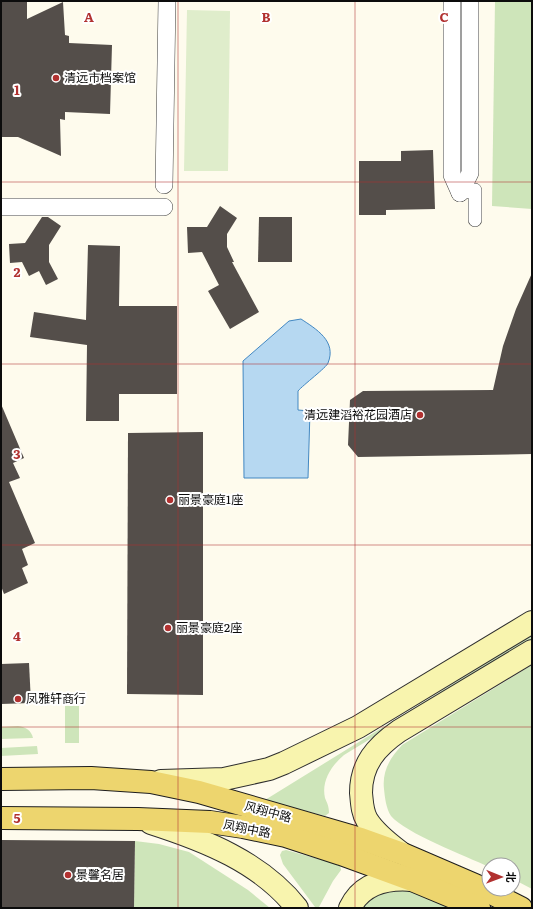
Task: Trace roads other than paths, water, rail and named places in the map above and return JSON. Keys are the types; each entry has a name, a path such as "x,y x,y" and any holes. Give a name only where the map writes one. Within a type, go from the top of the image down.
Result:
{"main road":[{"path":"151,782 224,779 269,769 284,763 358,727 532,622"},
{"path":"403,854 372,827 363,810 362,780 370,756 399,731 532,651"},
{"name":"风翔中路","path":"1,779 91,778 151,782 200,792 286,816 361,839 403,854 475,885 521,908"},
{"name":"凤翔中路","path":"1,818 138,818 210,822 243,826 286,836 412,880 479,908"},
{"path":"138,818 190,836 234,856 272,884 297,908"},
{"path":"350,908 358,896 370,886 386,880 412,880"}],"street":[{"path":"164,185 167,1"},
{"path":"452,1 452,175 460,193"},
{"path":"460,193 470,173 470,1"},
{"path":"460,193 475,190 475,220"},
{"path":"1,207 164,207"}],"water":[{"path":"301,319 324,336 330,348 330,355 327,365 298,391 298,410 310,411 308,478 244,478 243,361 289,321"}],"place":[{"name":"清远市档案馆","path":"56,78"},
{"name":"清远建滔裕花园酒店","path":"420,415"},
{"name":"丽景豪庭1座","path":"170,500"},
{"name":"丽景豪庭2座","path":"168,628"},
{"name":"凤雅轩商行","path":"18,699"},
{"name":"景馨名居","path":"68,875"}]}
